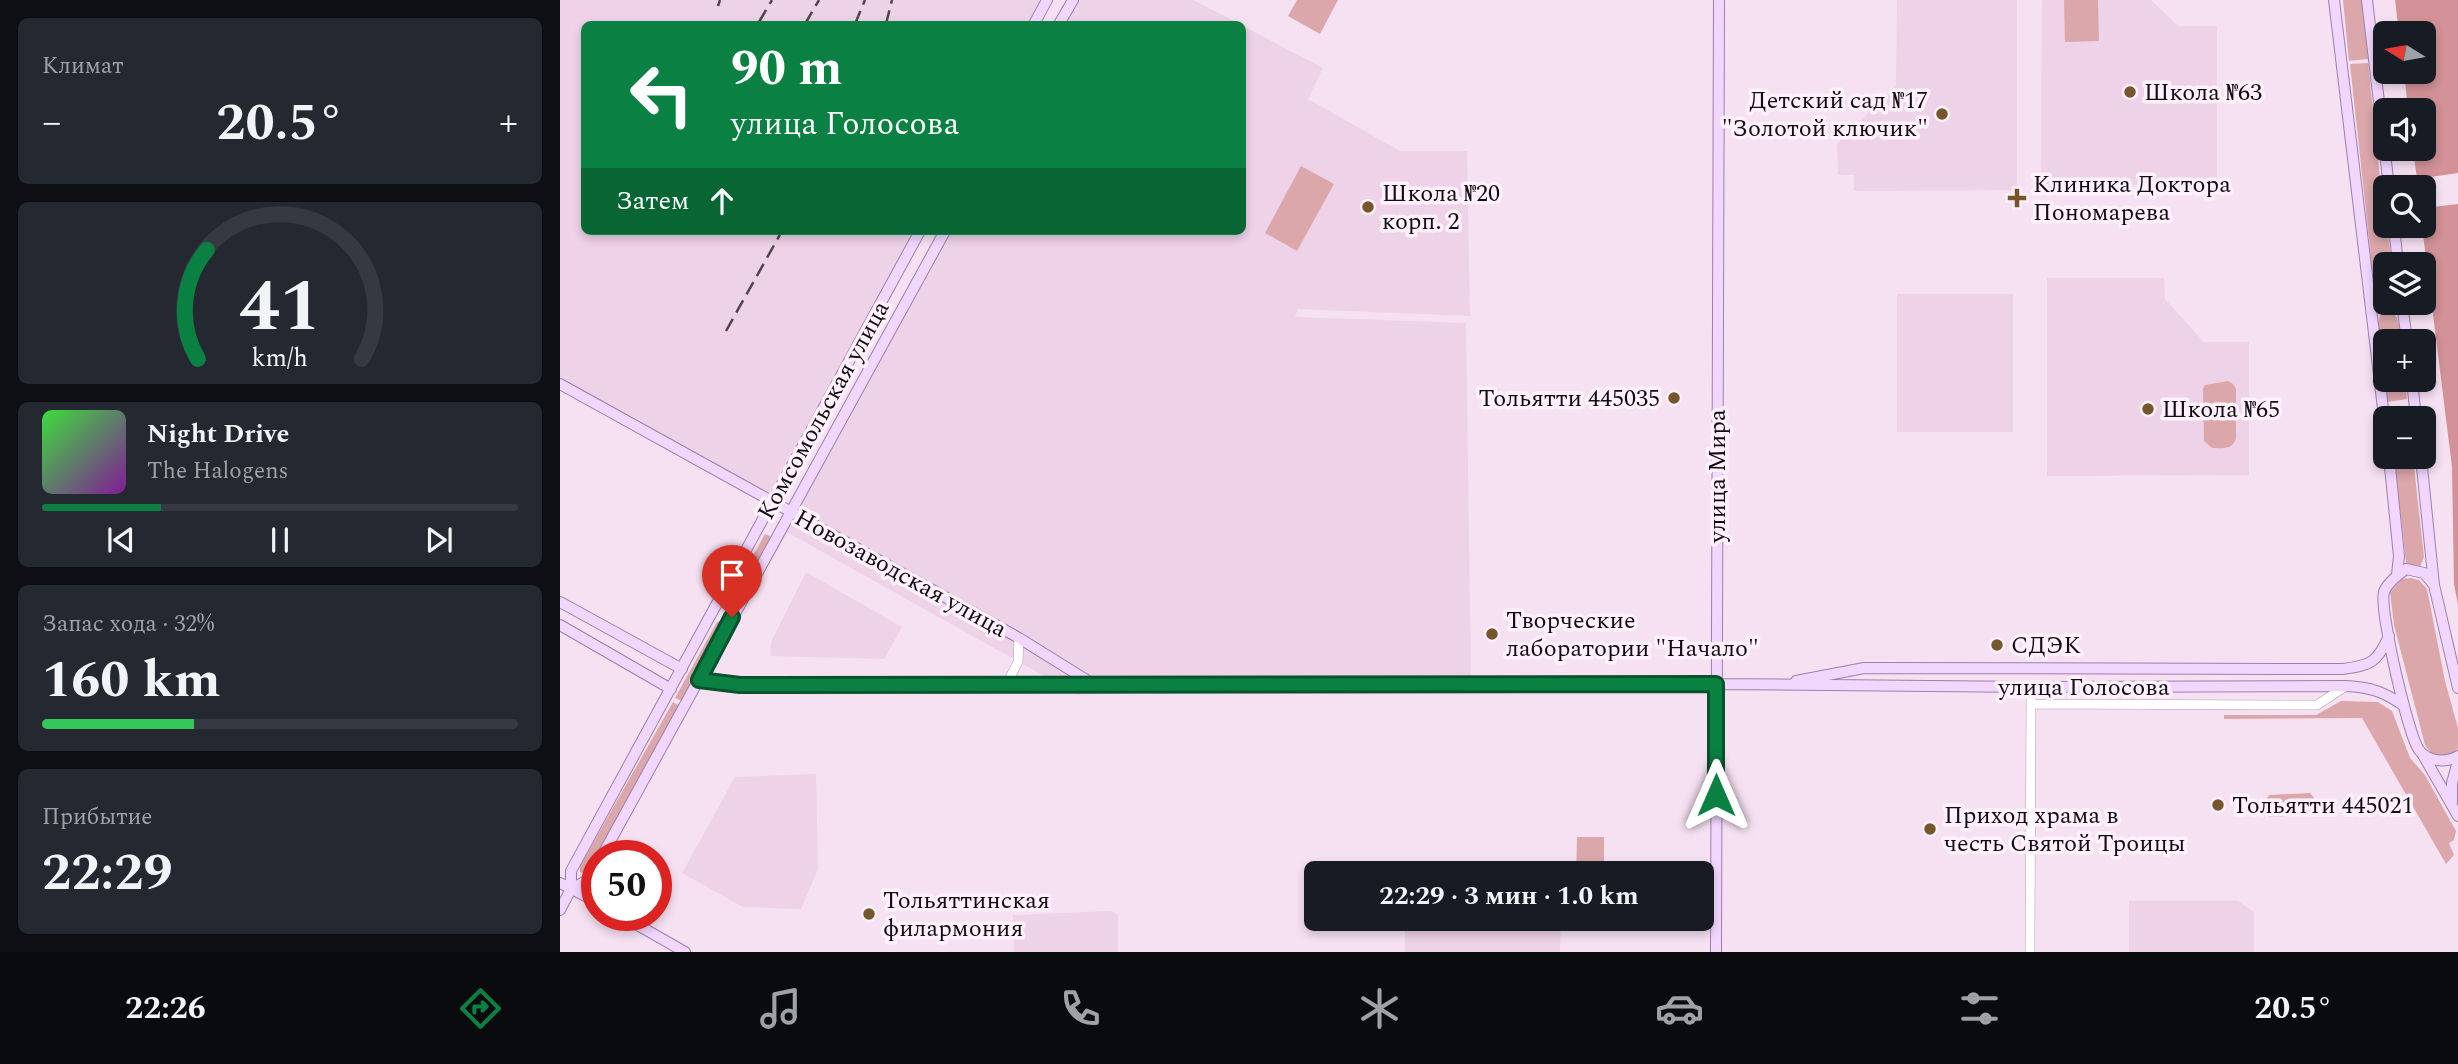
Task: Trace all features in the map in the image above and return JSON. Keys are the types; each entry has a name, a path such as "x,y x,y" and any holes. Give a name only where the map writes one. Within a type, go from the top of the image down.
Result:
{"main road":[{"path":"1036,21 1047,0"},
{"path":"1061,21 1073,0"},
{"name":"улица Мира","path":"1716,952 1719,0"},
{"path":"2334,0 2383,406"},
{"path":"2367,0 2388,175"},
{"name":"Комсомольская улица","path":"572,889 571,871 918,235"},
{"name":"Комсомольская улица","path":"611,840 942,235"},
{"path":"902,265 920,275"},
{"name":"Новозаводская улица","path":"560,384 1019,638 1093,684"},
{"path":"2390,469 2399,556 2397,575"},
{"path":"2422,469 2434,585 2458,688"},
{"path":"2434,585 2424,573 2406,569 2397,575 2384,592 2385,614 2404,706 2419,750 2458,816"},
{"path":"560,602 681,669"},
{"path":"715,608 732,617"},
{"path":"560,625 671,689"},
{"name":"улица Голосова","path":"1758,685 1801,680 1864,667 2343,670 2367,666 2380,656 2389,636"},
{"path":"1864,667 1859,674 1864,686"},
{"path":"2119,687 2127,674 2121,668"},
{"name":"улица Голосова","path":"1093,684 2346,686 2371,687 2392,696 2404,706"},
{"path":"2419,750 2436,760 2458,756"},
{"path":"2452,805 2452,783 2458,761"},
{"path":"560,883 581,894"},
{"name":"Комсомольская улица","path":"560,910 572,889 581,884"},
{"path":"648,931 685,952"}],"street":[{"path":"1007,683 1018,662 1019,638"},
{"path":"699,680 740,685 1093,684"},
{"path":"2031,704 2317,705 2346,686"},
{"path":"2030,952 2031,687"}],"shaded area":[{"path":"560,0 1046,0 1034,21 581,21 581,235 918,235 772,502 560,384"},
{"path":"1077,0 1193,0 1234,21 1065,21"},
{"path":"1297,0 1338,0 1320,34 1288,16"},
{"name":"Детский сад №17 \"Золотой ключик\"","path":"1897,0 2017,0 2017,190 1854,191 1854,175 1838,175 1837,144 1896,85"},
{"name":"Школа №63","path":"2042,0 2151,0 2178,26 2217,26 2217,186 2041,184"},
{"path":"2064,0 2098,0 2099,41 2065,42"},
{"path":"2343,0 2362,0 2368,59 2349,61"},
{"path":"2395,0 2458,0 2458,173 2436,176 2416,175 2415,161 2436,161 2436,98 2407,98 2405,84 2436,84 2436,21 2398,21"},
{"path":"1246,28 1323,68 1308,99 1400,151 1467,151 1470,316 1298,309 1295,317 1466,323 1471,678 1078,695 785,531 948,235 1246,235"},
{"path":"2368,63 2373,111 2373,161 2378,161 2380,175 2373,175 2373,238 2389,238 2390,252 2373,252 2373,276 2350,64"},
{"path":"1301,166 1334,184 1297,251 1265,233"},
{"path":"2458,204 2458,605 2454,584 2452,467 2433,315 2436,315 2436,252 2425,252 2423,238 2436,238 2436,207"},
{"name":"Школа №65","path":"2047,278 2164,278 2165,299 2204,342 2249,342 2249,475 2047,476"},
{"path":"1897,294 2013,294 2013,432 1897,432"},
{"path":"2380,315 2395,315 2399,329 2379,329"},
{"path":"2228,381 2236,389 2236,438 2230,446 2212,448 2204,441 2203,389 2205,385"},
{"path":"2387,392 2406,392 2407,399 2388,402"},
{"path":"2395,469 2414,469 2424,557 2420,567 2407,565"},
{"path":"765,534 770,536 770,539 733,606 728,606 727,603"},
{"path":"806,572 902,627 884,659 770,656 771,642"},
{"path":"2402,579 2419,580 2427,589 2445,681 2458,728 2458,748 2454,753 2438,757 2425,745 2394,625 2390,592"},
{"path":"721,621 723,625 682,701 675,698 717,622"},
{"path":"2341,701 2378,702 2392,711 2410,758 2425,775 2456,831 2454,840 2449,843 2454,855 2446,864 2362,718 2224,719 2224,715 2316,715"},
{"path":"673,702 680,706 606,840 595,840"},
{"path":"816,774 818,869 801,909 743,907 682,873 735,777"},
{"path":"2310,793 2314,798 2312,815 2269,817 2266,814 2266,800 2269,795"},
{"path":"1577,837 1604,837 1604,861 1576,861"},
{"path":"2129,901 2238,901 2254,912 2254,952 2129,952"},
{"path":"1111,911 1118,915 1118,952 1014,952 1013,915"},
{"path":"1405,931 1561,931 1560,952 1405,952"}],"railway":[{"path":"718,6 720,0"},
{"path":"760,21 772,0"},
{"path":"807,21 819,0"},
{"path":"856,21 865,0"},
{"path":"887,21 892,0"},
{"path":"726,331 780,235"}],"place":[{"name":"Школа №63","path":"2130,92"},
{"name":"Детский сад №17 \"Золотой ключик\"","path":"1942,114"},
{"name":"Клиника Доктора Пономарева","path":"2017,198"},
{"name":"Школа №20 корп. 2","path":"1368,207"},
{"name":"Тольятти 445035","path":"1674,398"},
{"name":"Школа №65","path":"2148,409"},
{"name":"Творческие лаборатории \"Начало\"","path":"1492,634"},
{"name":"СДЭК","path":"1997,645"},
{"name":"Тольятти 445021","path":"2218,805"},
{"name":"Приход храма в честь Святой Троицы","path":"1930,829"},
{"name":"Тольяттинская филармония","path":"869,914"}],"route":[{"path":"732,617 699,680 740,685 1716,684 1716,795"}]}
